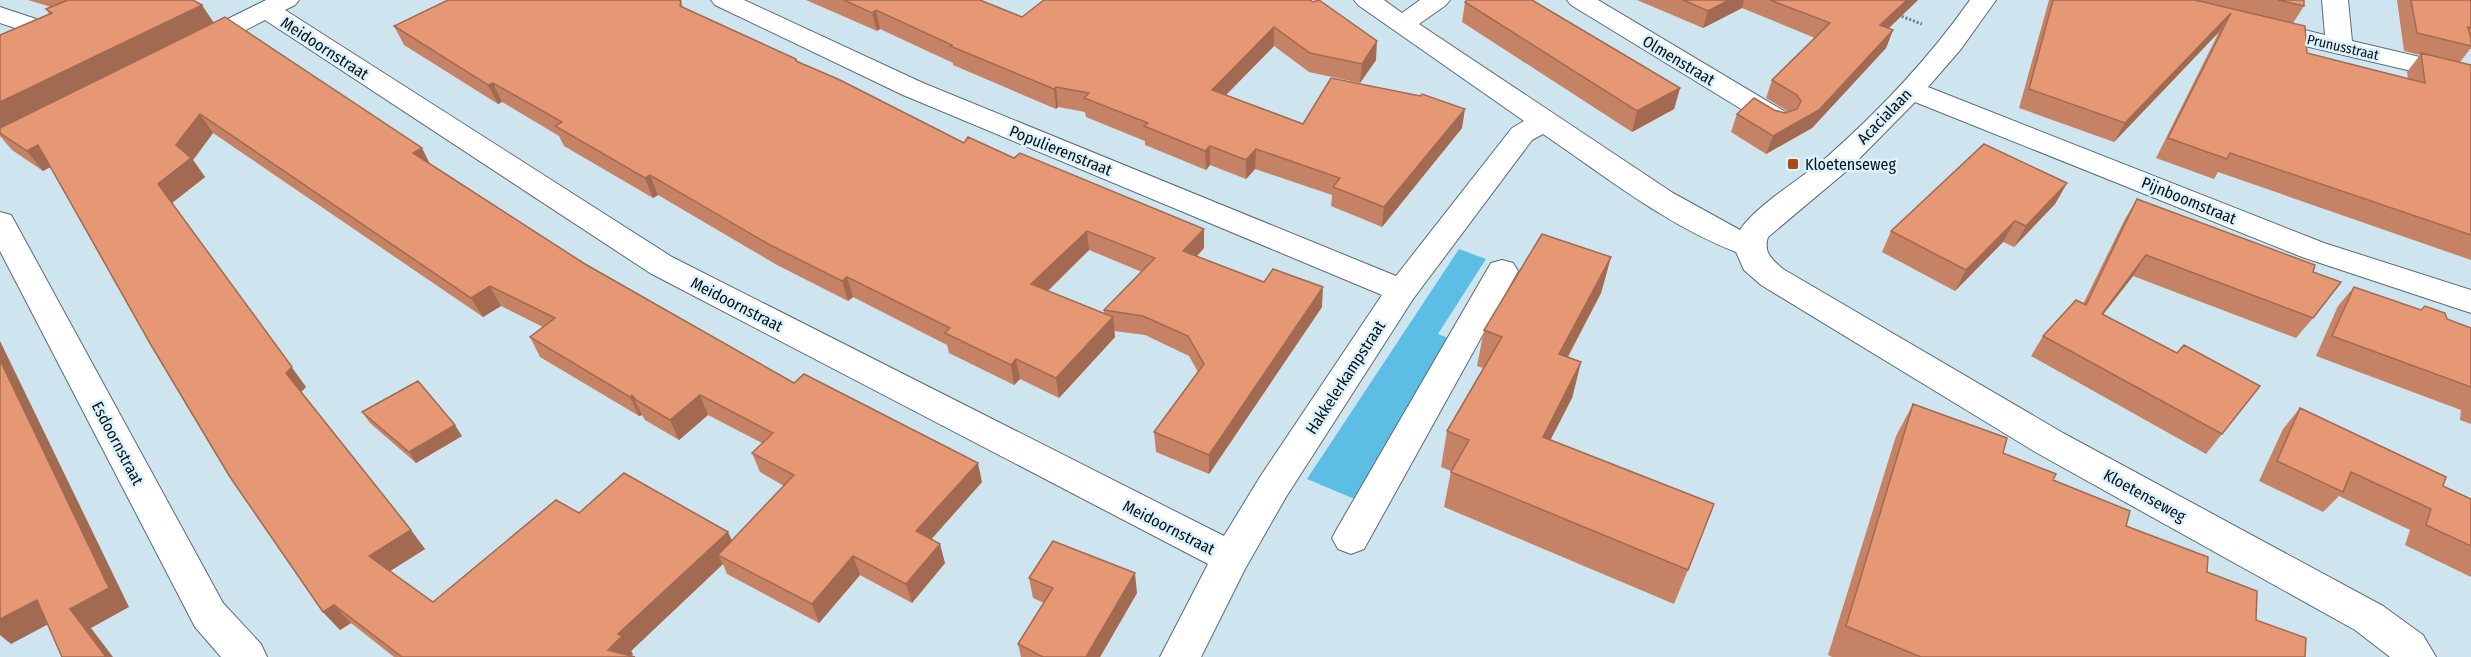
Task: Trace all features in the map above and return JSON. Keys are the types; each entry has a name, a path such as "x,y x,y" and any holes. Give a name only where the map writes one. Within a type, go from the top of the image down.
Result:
{"street":[{"name":"Populierenstraat","path":"724,0 913,89 1402,291"},
{"path":"1367,0 1543,122 1694,220 1722,236 1750,246"},
{"path":"1402,24 1437,0"},
{"name":"Olmenstraat","path":"1580,0 1779,120"},
{"name":"Acacialaan","path":"1750,246 1754,233 1839,162 1910,90 1956,37 1983,0"},
{"path":"2336,0 2339,46"},
{"path":"171,58 276,5"},
{"name":"Meidoornstraat","path":"276,5 661,265 1231,558"},
{"path":"0,15 27,24"},
{"name":"Prunusstraat","path":"2237,22 2471,77"},
{"name":"Pijnboomstraat","path":"1910,90 2313,250 2471,302"},
{"name":"Hakkelerkampstraat","path":"1180,657 1231,558 1274,487 1402,291 1522,134 1543,122"},
{"name":"Esdoornstraat","path":"0,222 209,615 247,657"},
{"name":"Kloetenseweg","path":"1750,246 1755,262 1782,283 2050,443 2369,618 2409,648 2415,657"},
{"path":"1351,538 1502,271"}],"path":[{"path":"1891,12 1956,37"}],"shaded area":[{"path":"1459,249 1486,259 1438,334 1455,341 1357,500 1307,479"}],"building":[{"path":"68,0 193,0 202,5 0,102 0,35 52,13 46,9"},
{"path":"448,0 679,0 681,1 680,6 840,80 964,143 968,137 1014,158 1020,153 1204,229 1183,251 1264,282 1273,269 1323,287 1209,455 1154,432 1204,364 1188,336 1143,316 1104,310 1155,258 1087,231 1031,284 1113,317 1056,378 1016,359 1011,365 945,333 950,328 847,277 842,281 770,245 650,175 645,178 555,126 562,122 493,83 488,85 394,26"},
{"path":"844,0 980,0 1022,17 1044,0 1310,0 1313,2 1319,0 1377,41 1362,64 1310,53 1274,27 1212,90 1303,124 1331,78 1420,96 1422,94 1465,109 1384,207 1333,187 1340,178 1256,149 1246,160 1210,146 1205,151 1144,126 1148,123 1084,98 1089,93 1056,87 1054,89 950,46 952,45 876,10 872,13"},
{"path":"1467,0 1532,0 1680,88 1637,111 1465,2"},
{"path":"1683,0 1729,0 1708,11"},
{"path":"1770,0 1907,0 1880,25 1893,30 1819,110 1773,136 1737,114 1754,98 1774,110 1785,113 1797,109 1801,101 1797,95 1772,80 1830,23"},
{"path":"2053,0 2195,0 2305,26 2307,53 2425,83 2421,53 2471,65 2471,235 2230,153 2227,159 2168,138 2231,13 2125,123 2029,89"},
{"path":"2278,0 2304,0 2304,6"},
{"path":"2411,0 2471,0 2471,28 2468,27 2471,46 2417,33"},
{"path":"225,17 422,148 413,153 585,264 794,383 804,374 978,463 916,531 940,544 906,584 853,556 812,604 718,555 794,475 752,453 773,433 700,395 670,420 636,400 632,395 630,397 530,337 555,318 490,286 471,298 200,114 176,145 191,158 158,184 292,367 286,373 411,530 369,556 433,602 556,500 579,513 624,473 728,532 618,634 622,636 608,650 635,657 402,657 334,605 323,612 230,477 151,345 38,145 27,151 0,133 0,128"},
{"path":"1984,144 2067,183 2026,226 2015,221 1966,270 1891,231"},
{"path":"2137,199 2315,265 2313,272 2341,282 2313,318 2146,255 2102,314 2177,353 2184,345 2260,386 2222,434 2043,336 2076,300 2086,305"},
{"path":"1542,234 1611,257 1559,354 1581,362 1543,437 1714,504 1688,570 1451,472 1469,440 1447,431 1502,337 1484,330"},
{"path":"2354,287 2421,310 2425,306 2445,313 2447,319 2471,328 2471,387 2332,336"},
{"path":"0,360 109,588 70,609 106,657 62,657 37,600 0,619"},
{"path":"418,381 455,425 409,452 362,412"},
{"path":"1913,404 2007,438 2003,453 2056,474 2053,480 2130,511 2126,526 2208,557 2207,572 2257,591 2256,620 2306,638 2305,657 1921,657 1846,626"},
{"path":"2300,408 2446,477 2443,486 2471,499 2471,546 2426,525 2431,509 2351,472 2343,492 2277,461"},
{"path":"1053,541 1135,573 1086,657 1043,657 1018,644 1053,588 1029,578"}],"place":[{"name":"Kloetenseweg","path":"1793,164"}]}
